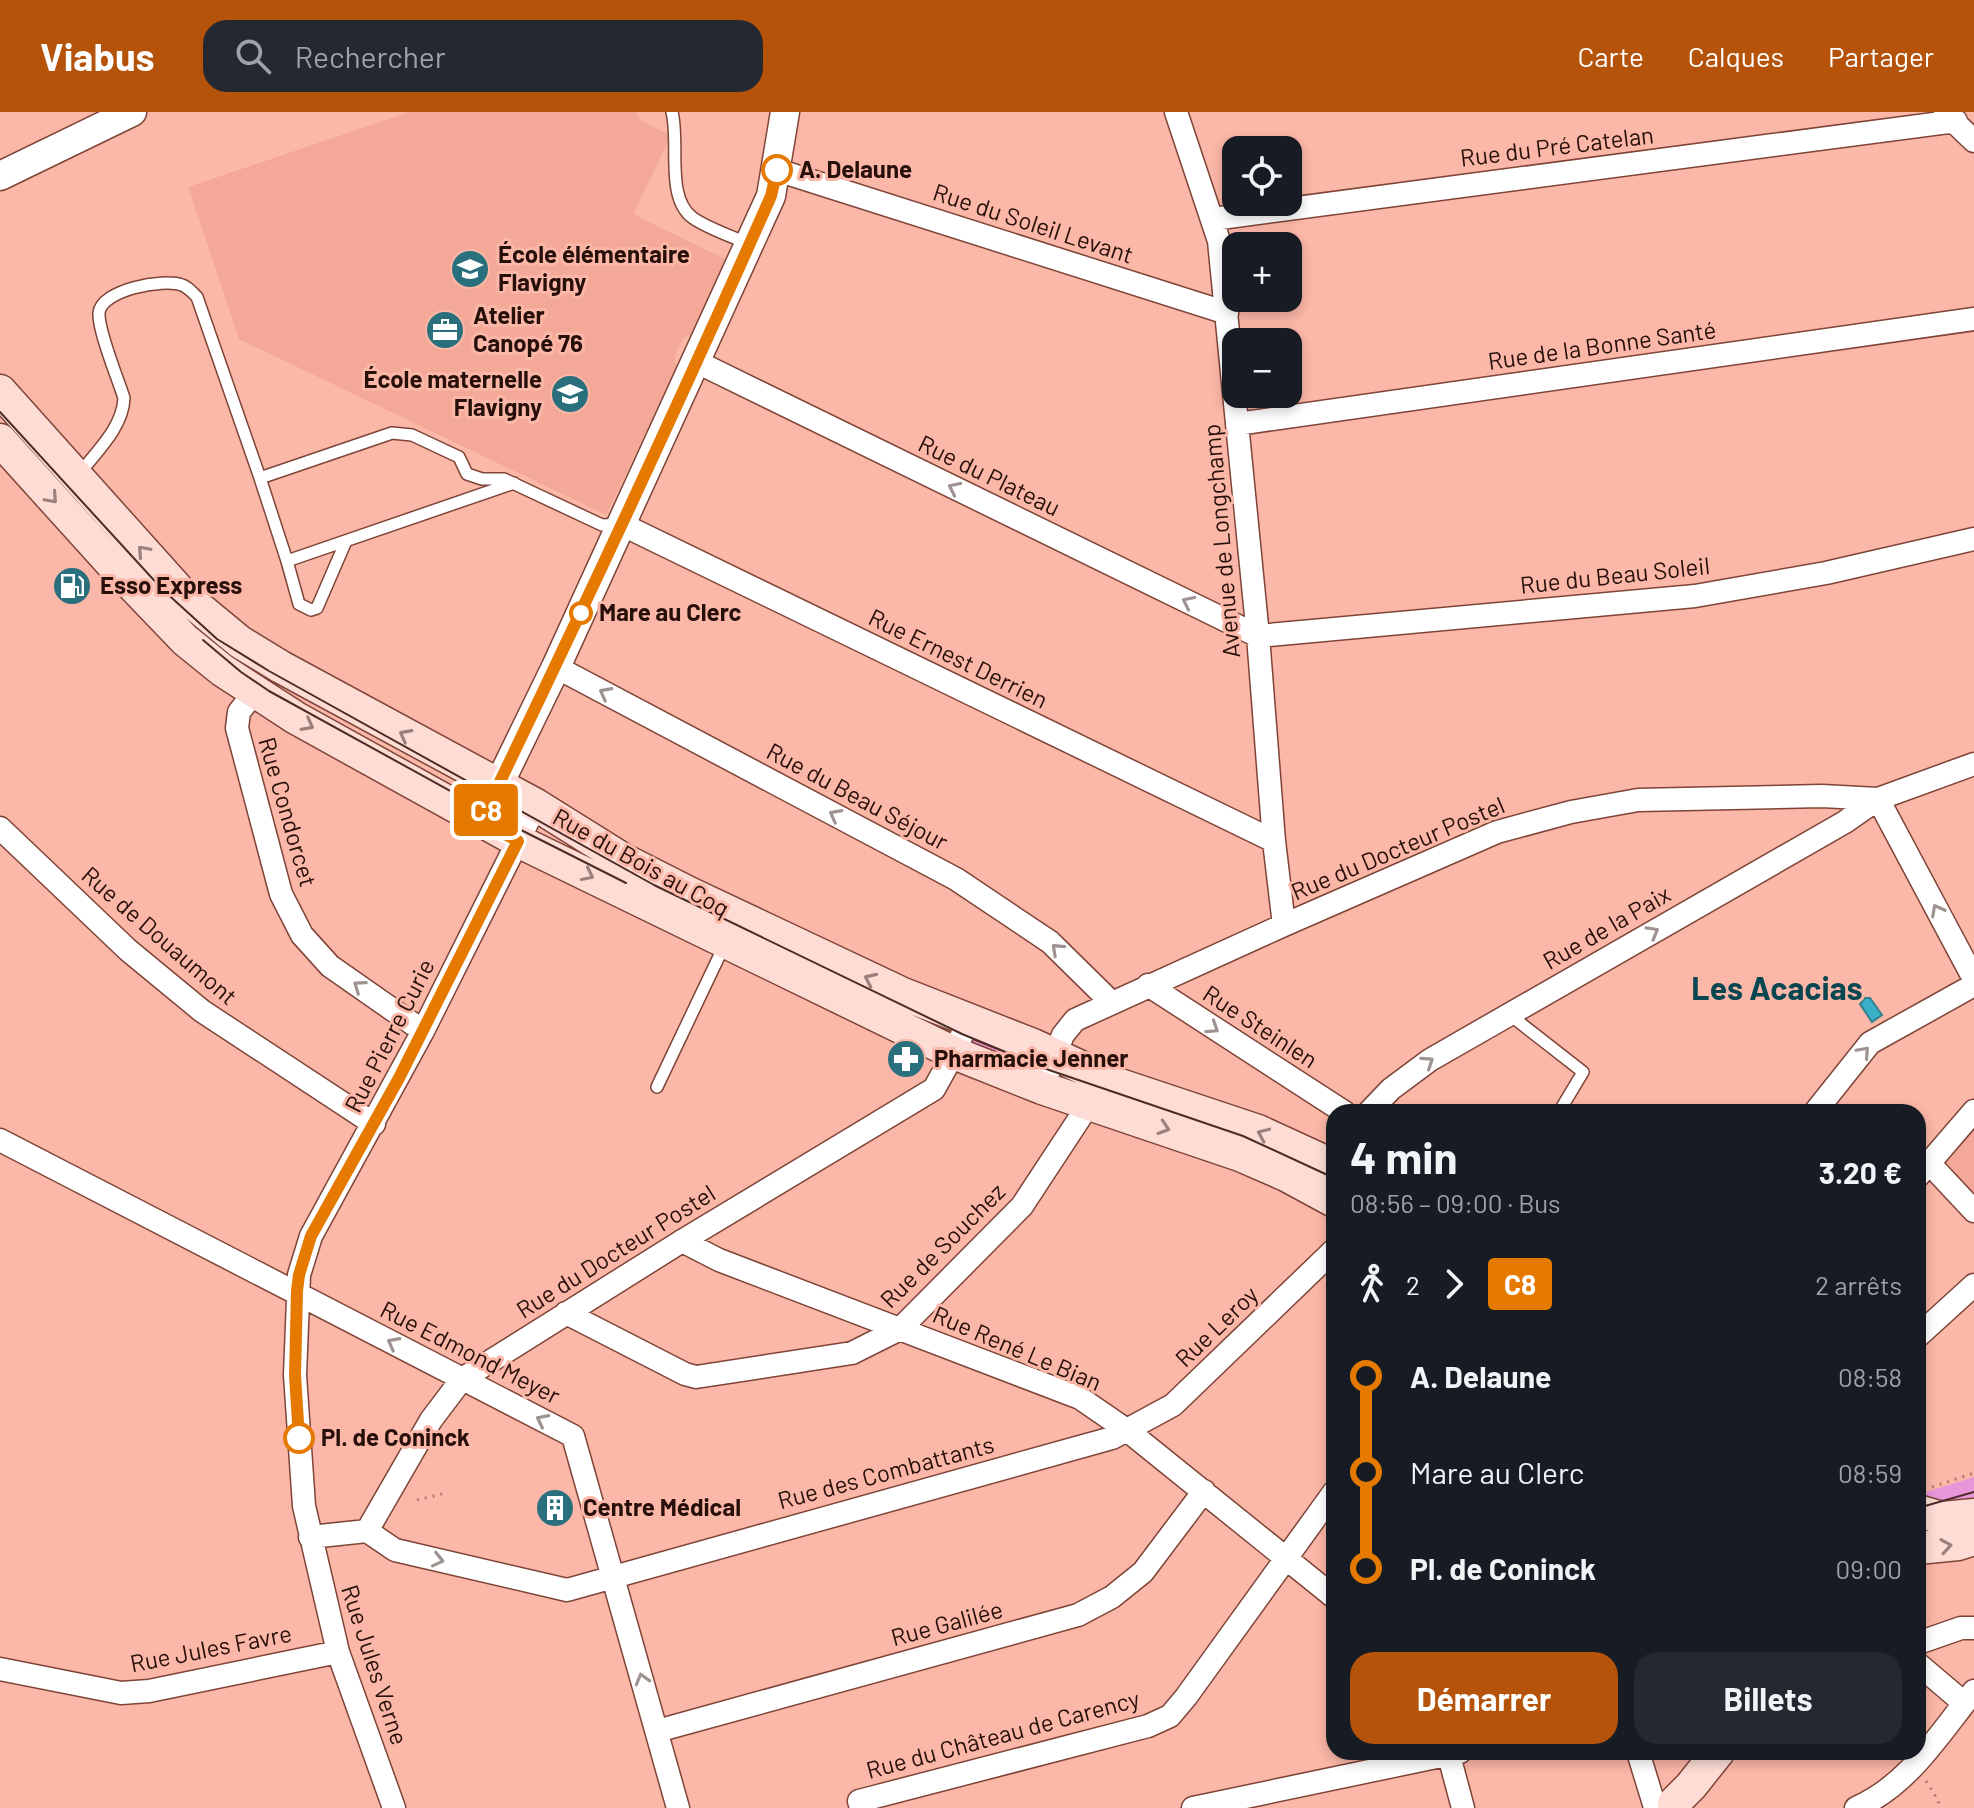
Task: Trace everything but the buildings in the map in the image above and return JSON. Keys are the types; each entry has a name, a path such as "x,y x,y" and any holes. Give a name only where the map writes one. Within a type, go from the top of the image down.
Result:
{"main road":[{"name":"Rue du Bois au Coq","path":"0,391 182,594 240,642 281,667 536,805 624,860 691,894 903,994 1055,1054 1120,1085 1258,1131 1326,1162"},
{"name":"Rue du Bois au Coq","path":"0,440 185,640 254,693 296,718 518,841 954,1053 1042,1088 1240,1155 1326,1197"},
{"path":"1926,1500 1942,1518 1974,1515"},
{"path":"1926,1547 1974,1539"},
{"path":"1665,1806 1691,1786 1712,1760"}],"street":[{"path":"0,176 103,118 132,112"},
{"path":"481,821 556,667 771,196 785,112"},
{"name":"Avenue de Longchamp","path":"1176,112 1219,241 1284,925"},
{"path":"1950,116 1974,141"},
{"name":"Rue du Pré Catelan","path":"1213,219 1950,116"},
{"name":"Rue du Soleil Levant","path":"777,170 1227,313"},
{"name":"Rue de la Bonne Santé","path":"1237,424 1974,319"},
{"name":"Rue du Plateau","path":"697,362 1258,636"},
{"name":"Rue Ernest Derrien","path":"621,524 1274,841"},
{"name":"Rue du Beau Soleil","path":"1258,636 1695,596 1826,573 1974,539"},
{"name":"Rue du Beau Séjour","path":"556,667 956,879 1050,942 1112,1003"},
{"name":"Rue Condorcet","path":"254,693 239,712 237,728 281,894 302,935 330,966 423,1031"},
{"name":"Rue du Docteur Postel","path":"1042,1088 1063,1035 1075,1020 1497,832 1571,812 1638,800 1822,796 1878,799 1974,764"},
{"path":"1821,1104 1870,1043 1974,982 1878,799"},
{"name":"Rue de la Paix","path":"1377,1104 1391,1089 1430,1060 1845,822 1878,799"},
{"name":"Rue Pierre Curie","path":"310,1537 303,1497 296,1393 297,1291 311,1236 423,1031 536,805"},
{"name":"Rue de Douaumont","path":"0,828 128,950 202,1011 374,1124"},
{"name":"Rue Steinlen","path":"1148,985 1332,1104"},
{"name":"Rue du Docteur Postel","path":"367,1531 431,1420 462,1379 682,1241 934,1089 969,1019"},
{"name":"Rue de Souchez","path":"566,1313 696,1377 852,1353 900,1329 1022,1206 1089,1104"},
{"path":"1926,1168 1974,1111"},
{"name":"Rue Edmond Meyer","path":"0,1140 573,1436 678,1808"},
{"path":"1926,1172 1974,1211"},
{"name":"Rue René Le Bian","path":"682,1241 719,1260 1080,1398 1128,1431 1326,1590"},
{"name":"Rue Leroy","path":"1128,1431 1173,1405 1326,1258"},
{"path":"1926,1329 1974,1285"},
{"name":"Rue des Combattants","path":"367,1531 395,1550 567,1590 1128,1431"},
{"name":"Rue Galilée","path":"657,1731 1078,1615 1112,1597 1143,1572 1204,1491"},
{"name":"Rue du Château de Carency","path":"860,1804 1148,1726 1170,1716 1326,1503"},
{"path":"310,1537 367,1531"},
{"name":"Rue Jules Verne","path":"310,1537 338,1652 394,1808"},
{"path":"1926,1640 1961,1628 1974,1628"},
{"name":"Rue Jules Favre","path":"0,1669 121,1693 149,1691 338,1652"},
{"path":"1926,1669 1969,1697 1926,1751"},
{"path":"1193,1808 1419,1760"},
{"path":"1453,1760 1463,1808"},
{"path":"1642,1760 1665,1806"},
{"path":"1856,1808 1891,1789 1919,1760"}],"lane":[{"path":"672,112 676,126 676,190 682,207 693,218 749,245"},
{"path":"77,477 124,411 124,398 100,323 101,305 107,298 152,283 169,282 185,286 197,297 260,478 299,604 311,610 317,608 346,541"},
{"path":"260,478 392,433 412,435 459,457 467,474 482,479 504,479 602,525 621,524"},
{"path":"287,561 514,483"},
{"path":"657,1087 725,942"},
{"path":"1509,1014 1583,1072 1564,1104"}],"path":[{"path":"1926,1498 1974,1473"},
{"path":"417,1500 446,1493"},
{"path":"1915,1765 1940,1808"}],"shaded area":[{"name":"École élémentaire Flavigny","path":"410,112 636,112 640,120 671,136 633,214 729,261 694,333 684,337 674,358 677,368 606,515 239,339 188,187"},
{"path":"976,1034 1041,1060 1036,1072 971,1045"},
{"path":"1974,1118 1974,1200 1942,1165"},
{"path":"1974,1477 1974,1504 1943,1504 1926,1497 1926,1492"}],"water":[{"path":"1865,998 1870,998 1882,1015 1872,1022 1860,1004"}],"tram line":[{"path":"0,412 162,589 217,639 269,671 654,885 962,1034 1049,1070 1243,1136 1326,1174"},
{"path":"203,640 269,691 523,831 626,883"},
{"path":"1926,1506 1974,1492"}],"bus line":[{"name":"C8","path":"299,1438 295,1375 297,1291 311,1236 399,1078 518,841 481,821 703,349 771,196 777,170"}],"place":[{"name":"A. Delaune","path":"777,170"},
{"name":"École élémentaire Flavigny","path":"470,269"},
{"name":"Atelier Canopé 76","path":"445,330"},
{"name":"École maternelle Flavigny","path":"570,394"},
{"name":"Esso Express","path":"72,586"},
{"name":"Mare au Clerc","path":"581,613"},
{"name":"Pharmacie Jenner","path":"906,1059"},
{"name":"Pl. de Coninck","path":"299,1438"},
{"name":"Centre Médical","path":"555,1508"}],"district":[{"name":"Les Acacias","path":"1777,989"}]}
